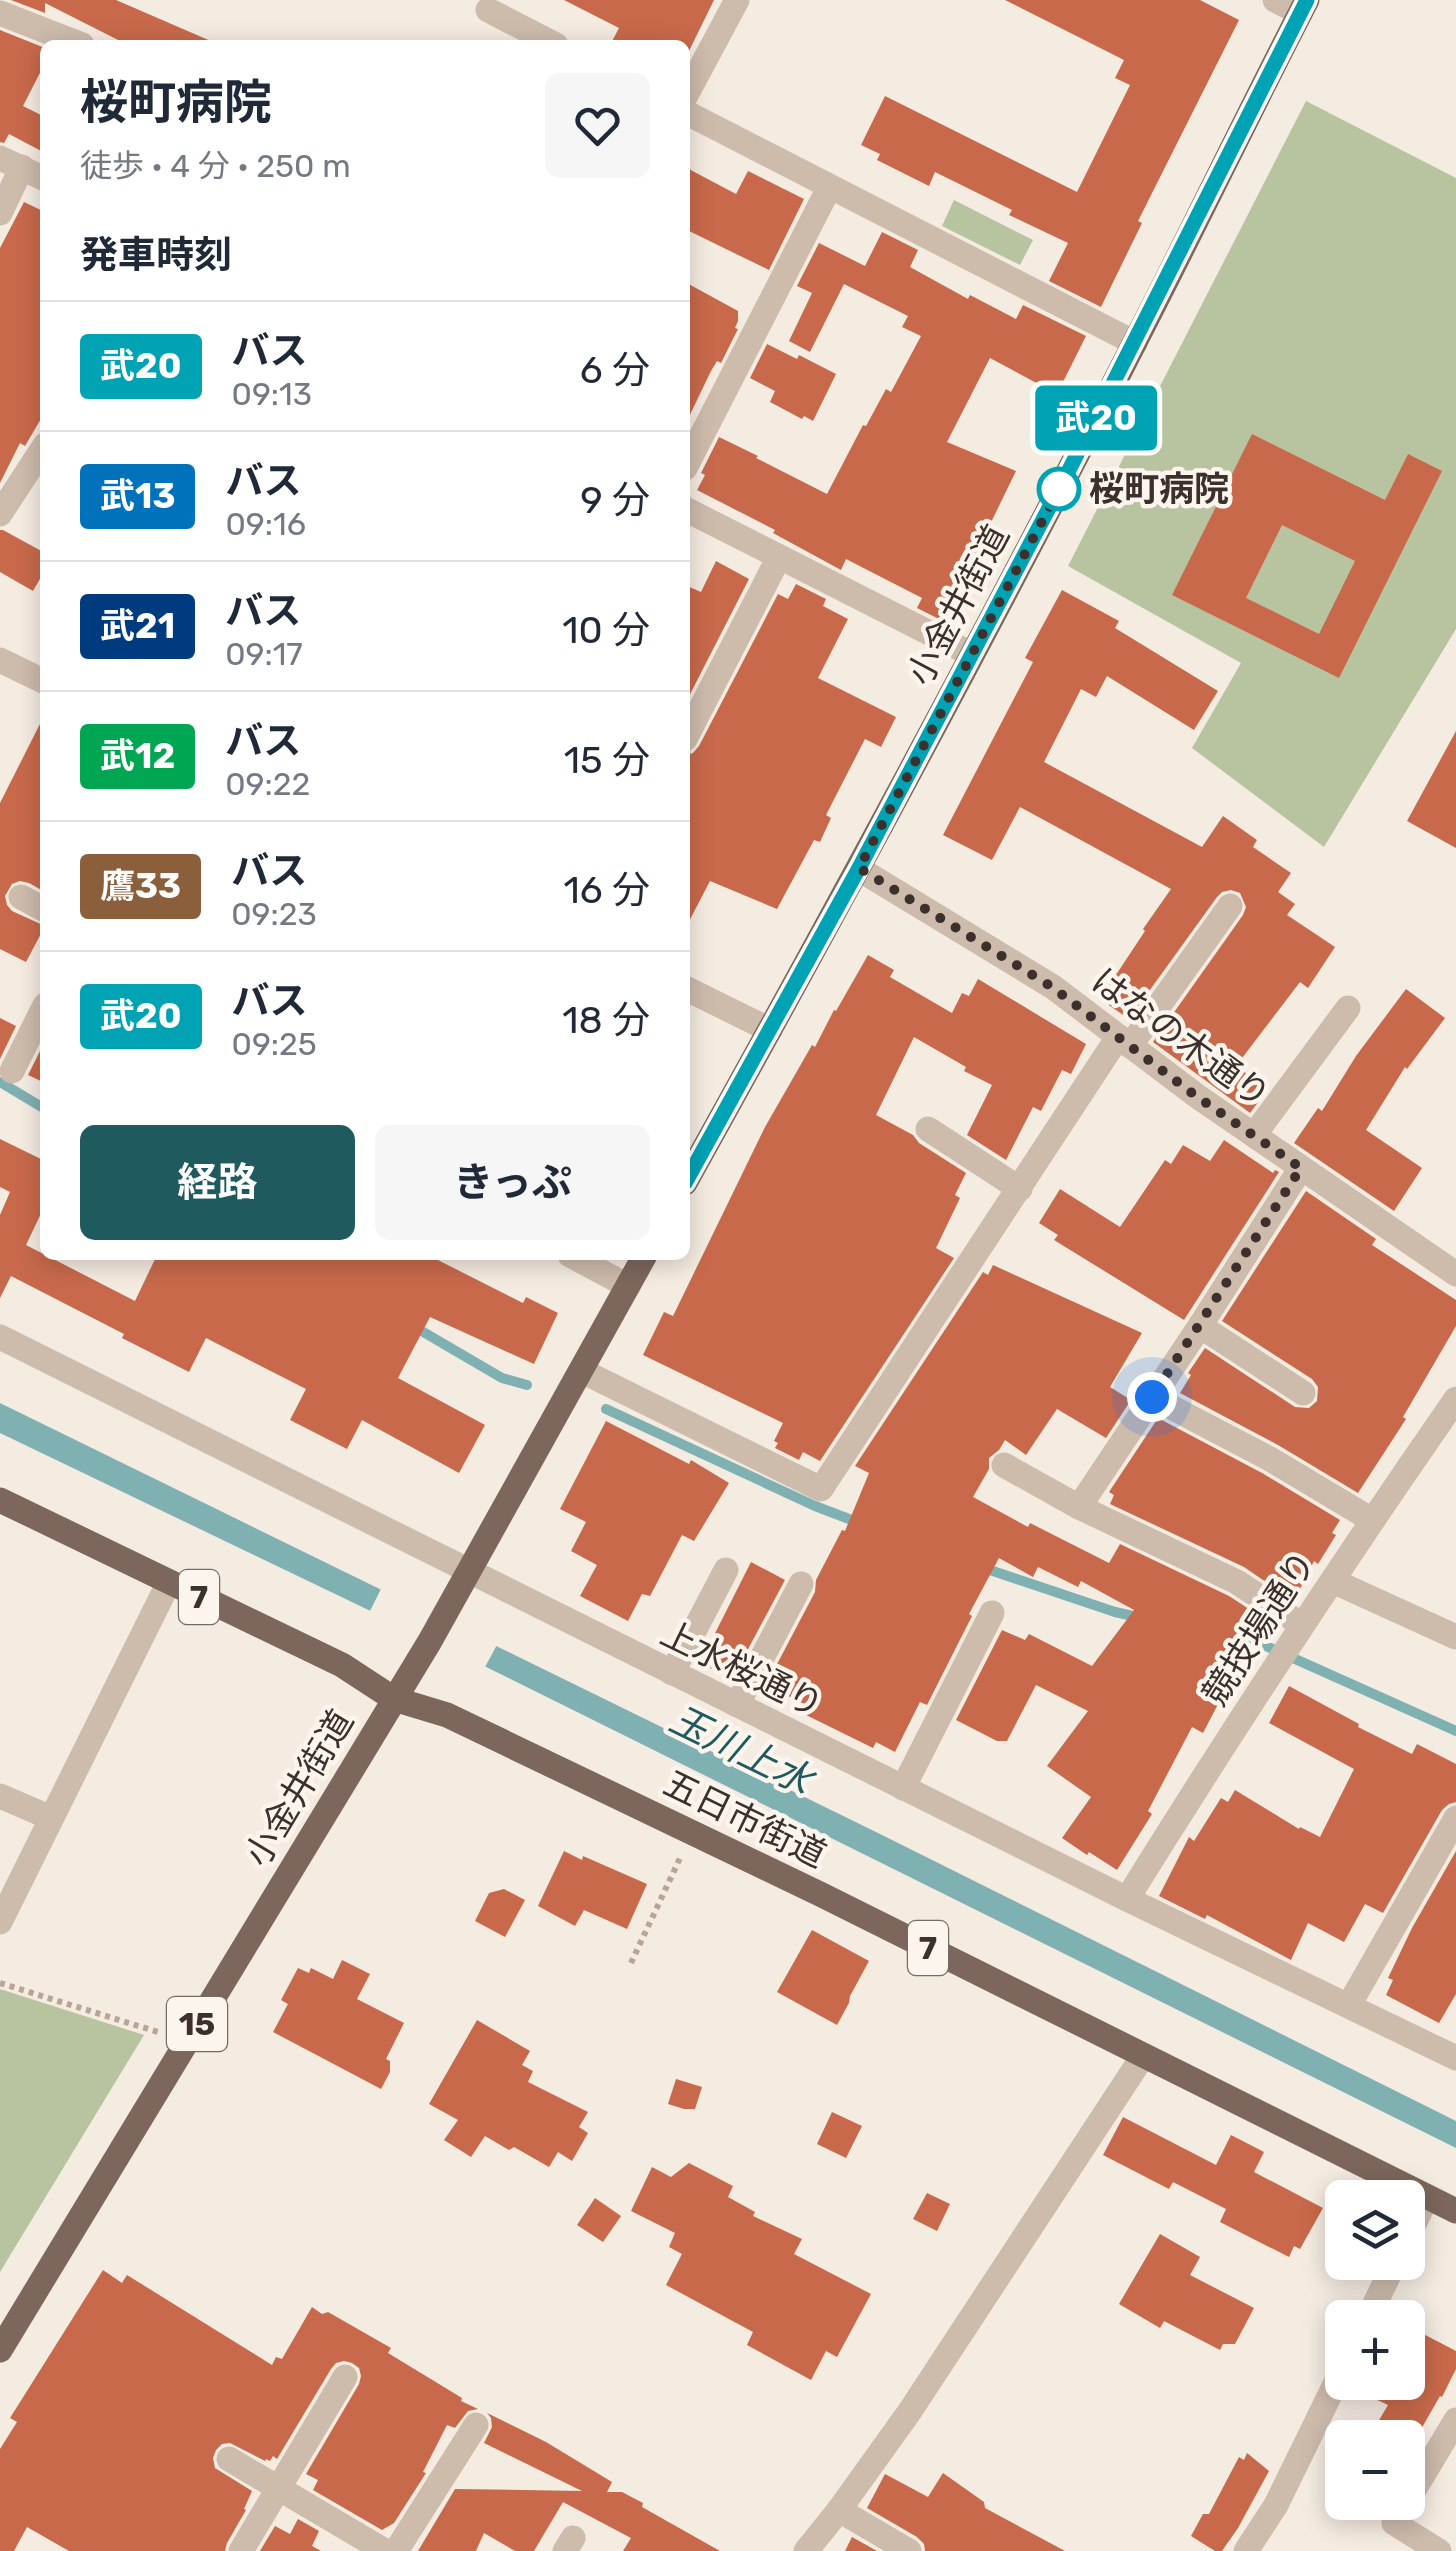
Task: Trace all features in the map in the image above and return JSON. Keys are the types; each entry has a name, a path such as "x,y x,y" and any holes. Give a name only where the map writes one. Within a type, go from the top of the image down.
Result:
{"main road":[{"name":"小金井街道","path":"690,1174 859,868 1135,344 1304,6"},
{"name":"小金井街道","path":"0,2350 430,1642 642,1260"},
{"name":"五日市街道","path":"0,1500 342,1665 394,1699 447,1716 691,1832 1456,2211"}],"street":[{"path":"690,88 737,0"},
{"path":"1276,0 1304,6"},
{"path":"488,10 522,16 550,40"},
{"path":"0,13 69,40"},
{"path":"690,115 1135,344"},
{"path":"0,213 22,168"},
{"path":"690,458 829,188"},
{"path":"0,514 40,452"},
{"path":"690,512 971,654"},
{"path":"690,729 778,557"},
{"path":"0,660 40,680"},
{"name":"はなの木通り","path":"859,868 1052,987 1254,1135 1456,1274"},
{"path":"20,896 40,907"},
{"path":"582,1371 821,1489 1020,1189 1124,1041 1230,906"},
{"path":"690,990 770,1030"},
{"path":"1254,1135 1348,1008"},
{"path":"12,1071 40,1014"},
{"path":"928,1129 1020,1189"},
{"path":"1079,1507 1301,1168"},
{"path":"579,1260 628,1286"},
{"path":"1200,1326 1303,1393"},
{"name":"上水桜通り","path":"0,1337 1126,1899 1456,2058"},
{"path":"1152,1397 1270,1459 1372,1520"},
{"name":"競技場通り","path":"1126,1899 1299,1630 1456,1399"},
{"path":"1004,1465 1079,1507 1237,1582 1299,1630"},
{"path":"672,1674 726,1570"},
{"path":"1332,1581 1456,1637"},
{"path":"0,1922 169,1582"},
{"path":"737,1705 802,1584"},
{"path":"903,1788 992,1613"},
{"path":"0,1796 51,1818"},
{"path":"1349,2005 1453,1832"},
{"path":"806,2551 930,2380 1143,2056"},
{"path":"1425,2203 1428,2197"},
{"path":"241,2551 345,2378"},
{"path":"1246,2551 1276,2505 1327,2400"},
{"path":"1425,2471 1456,2420"},
{"path":"396,2551 476,2424"},
{"path":"228,2459 385,2551"},
{"path":"839,2510 910,2551"},
{"path":"1396,2520 1394,2523 1438,2551"}],"path":[{"path":"631,1963 691,1832"},
{"path":"0,1983 188,2040"}],"green space":[{"path":"1306,101 1456,178 1456,629 1324,847 1192,748 1241,663 1068,566"},
{"path":"954,200 1033,240 1020,265 942,226"},
{"path":"0,1989 144,2035 0,2272"}],"water":[{"path":"0,1403 1456,2121 1456,2148 458,1653 0,1433"}],"pier":[{"path":"383,1585 499,1641 483,1671 368,1615"}],"building":[{"path":"11,0 116,0 208,40 118,40 45,3 45,13"},
{"path":"564,0 714,0 690,49 690,40 613,40 619,28"},
{"path":"1005,0 1200,0 1239,20 1138,221 1142,223 1101,307 1049,281 1068,243 1009,215 1012,210 935,172 929,186 877,160 880,154 861,145 885,96 1077,192 1130,85 1115,78 1124,60"},
{"path":"0,30 40,46 40,73 23,106 40,114 40,150 9,134 4,143 0,142"},
{"path":"690,170 736,194 748,171 804,199 769,270 690,231"},
{"path":"24,202 40,210 40,420 25,446 20,443 0,483 0,248"},
{"path":"882,232 918,250 910,267 968,299 970,295 1016,319 1023,305 1086,336 1057,394 990,358 947,442 1016,471 943,621 917,608 922,598 846,559 841,570 697,490 719,437 827,494 863,425 866,426 886,389 891,392 921,336 902,327 908,316 844,284 810,352 789,341 812,293 797,286 819,243 865,266"},
{"path":"690,285 738,311 738,329 721,363 717,361 690,415"},
{"path":"767,344 836,374 813,421 770,402 775,391 750,378"},
{"path":"1252,434 1385,500 1408,454 1442,471 1339,678 1172,595","holes":["1282,525 1355,561 1319,634 1246,598"]},
{"path":"0,530 40,550 40,579 33,591 0,572"},
{"path":"716,561 749,579 690,694 690,587 701,592"},
{"path":"796,584 826,599 823,606 848,619 818,678 896,717 881,747 865,739 826,815 831,818 820,842 814,840 777,909 710,881 690,919 690,754 699,746 778,594 788,599"},
{"path":"1062,590 1119,621 1115,628 1218,691 1194,730 1107,676 1096,697 1081,689 1044,762 1202,847 1223,816 1257,840 1253,847 1291,873 1278,892 1295,904 1287,915 1335,947 1308,988 1300,982 1236,1066 1268,1089 1250,1113 1153,1042 1243,915 1246,907 1240,893 1231,890 1217,897 1129,1019 1100,999 1171,889 1020,807 992,860 943,835 1033,662 1025,658"},
{"path":"40,724 40,889 20,881 12,884 5,896 12,911 40,924 40,935 26,962 0,949 0,803"},
{"path":"1456,731 1456,848 1407,821"},
{"path":"868,955 894,970 890,977 952,1013 962,993 969,996 978,979 1086,1044 1071,1074 1062,1070 1041,1111 1033,1107 1006,1160 967,1135 992,1085 914,1037 876,1115 913,1135 919,1143 966,1173 955,1195 960,1198 936,1248 954,1258 820,1461 803,1452 799,1460 775,1448 778,1443 774,1441 783,1423 643,1355 664,1312 673,1316 765,1127"},
{"path":"1406,989 1445,1018 1405,1067 1366,1130 1422,1168 1394,1211 1294,1143 1318,1108 1322,1111 1356,1056"},
{"path":"0,1018 16,1026 0,1059"},
{"path":"40,1051 40,1081 28,1075"},
{"path":"0,1139 40,1159 40,1216 26,1245 40,1252 40,1260 55,1260 135,1301 155,1260 438,1260 523,1303 526,1297 558,1313 534,1364 430,1317 398,1378 485,1425 459,1473 362,1420 347,1449 290,1420 306,1389 206,1338 189,1372 11,1276 0,1298 0,1215 10,1192 0,1187"},
{"path":"1224,1140 1273,1173 1279,1172 1184,1320 1054,1240 1058,1235 1039,1223 1060,1189 1120,1227 1165,1160 1171,1164 1183,1145 1210,1161"},
{"path":"1306,1191 1376,1239 1372,1245 1456,1300 1456,1326 1403,1417 1406,1419 1358,1493 1180,1393 1205,1348 1295,1407 1309,1408 1317,1401 1318,1387 1312,1379 1222,1321"},
{"path":"993,1265 1142,1333 1110,1387 1131,1400 1106,1438 1057,1409 1026,1455 1005,1440 989,1458 989,1469 973,1497 1109,1563 1120,1544 1249,1609 1225,1655 1240,1662 1203,1733 1192,1727 1148,1811 1152,1814 1117,1870 1062,1838 1091,1797 1047,1766 1088,1711 1036,1685 1007,1741 997,1741 956,1720 1002,1630 1025,1640 1029,1634 1092,1666 1134,1610 1081,1581 1078,1587 1038,1567 1033,1577 999,1558 927,1705 920,1702 895,1752 876,1742 873,1748 802,1713 806,1705 766,1685 815,1592 816,1580 842,1530 845,1531 869,1473 855,1466 983,1272 988,1275"},
{"path":"1158,1418 1340,1520 1332,1533 1336,1535 1318,1564 1314,1561 1297,1595 1110,1504 1114,1495 1109,1492"},
{"path":"606,1421 689,1464 691,1460 729,1483 694,1541 682,1535 650,1596 642,1594 628,1621 580,1596 597,1565 571,1551 586,1522 560,1509"},
{"path":"751,1562 785,1580 732,1679 700,1663"},
{"path":"1289,1686 1412,1754 1417,1744 1456,1764 1456,1802 1442,1810 1383,1913 1365,1904 1344,1942 1308,1923 1291,1960 1207,1915 1205,1919 1159,1896 1189,1837 1194,1841 1221,1798 1228,1802 1235,1790 1299,1829 1320,1837 1354,1769 1269,1723"},
{"path":"564,1851 647,1884 627,1929 584,1910 575,1926 538,1906"},
{"path":"1456,1851 1456,1994 1439,2023 1386,1995 1393,1980 1388,1978 1412,1928"},
{"path":"504,1889 525,1900 505,1937 475,1921 489,1893"},
{"path":"812,1930 869,1961 837,2025 777,1992"},
{"path":"342,1960 370,1974 357,1999 404,2023 386,2059 390,2061 390,2072 381,2089 273,2032 288,2004 281,2000 298,1968 309,1973 311,1968 333,1979"},
{"path":"477,2020 530,2051 522,2065 533,2071 528,2082 588,2112 579,2127 588,2133 572,2161 558,2152 549,2167 485,2136 471,2157 444,2140 458,2120 429,2104"},
{"path":"676,2079 702,2087 695,2109 668,2104"},
{"path":"832,2112 862,2126 846,2158 817,2144"},
{"path":"1123,2117 1216,2165 1231,2135 1264,2152 1254,2172 1323,2208 1300,2249 1294,2246 1289,2257 1220,2222 1226,2209 1173,2182 1169,2189 1103,2155"},
{"path":"689,2163 733,2186 728,2197 755,2212 753,2216 802,2239 794,2254 871,2294 837,2357 826,2351 811,2380 747,2345 753,2332 666,2285 682,2254 669,2247 675,2233 631,2211 652,2167 671,2177"},
{"path":"927,2193 950,2204 937,2231 913,2219"},
{"path":"595,2198 621,2216 603,2242 577,2225"},
{"path":"1160,2234 1200,2257 1190,2275 1254,2308 1235,2344 1223,2344 1220,2350 1164,2321 1160,2328 1119,2304"},
{"path":"103,2270 122,2283 127,2275 272,2365 276,2357 282,2359 312,2307 322,2314 328,2312 391,2348 388,2353 478,2409 468,2411 455,2428 447,2425 423,2472 426,2473 394,2523 382,2530 313,2490 318,2480 306,2474 359,2384 359,2368 344,2361 331,2369 277,2459 273,2456 265,2461 230,2443 216,2450 215,2468 252,2491 225,2551 69,2551 27,2527 14,2551 0,2551 0,2449 17,2422 10,2418"},
{"path":"1425,2335 1456,2351 1456,2369 1425,2422 1379,2420 1388,2405 1377,2400 1425,2400"},
{"path":"487,2413 546,2442 612,2482 607,2492 622,2492 720,2551 623,2551 631,2538 563,2502 534,2551 515,2551 484,2533 476,2551 418,2551 455,2489 582,2491 484,2443 492,2427"},
{"path":"1247,2453 1269,2471 1238,2528 1222,2551 1215,2551 1191,2536 1203,2514 1209,2514 1239,2457 1244,2460"},
{"path":"943,2473 984,2502 985,2508 1065,2551 925,2551 917,2537 867,2508 885,2474 928,2497"},
{"path":"298,2519 319,2531 312,2546 321,2551 260,2551 275,2526 290,2534"},
{"path":"852,2537 877,2551 845,2551"}],"waterway":[{"path":"0,1082 40,1106"},
{"path":"413,1326 502,1378 527,1385"},
{"path":"606,1409 862,1524"},
{"path":"981,1567 1142,1618"},
{"path":"1222,1635 1257,1642 1456,1731"}],"bus line":[{"name":"武20","path":"690,1174 859,868 1067,474 1307,0"}],"place":[{"name":"桜町病院","path":"1059,489"}],"route":[{"path":"1059,489 1067,474 859,868 1052,987 1196,1096 1301,1168 1152,1397"}],"water label":[{"name":"玉川上水","path":"741,1750"}]}
